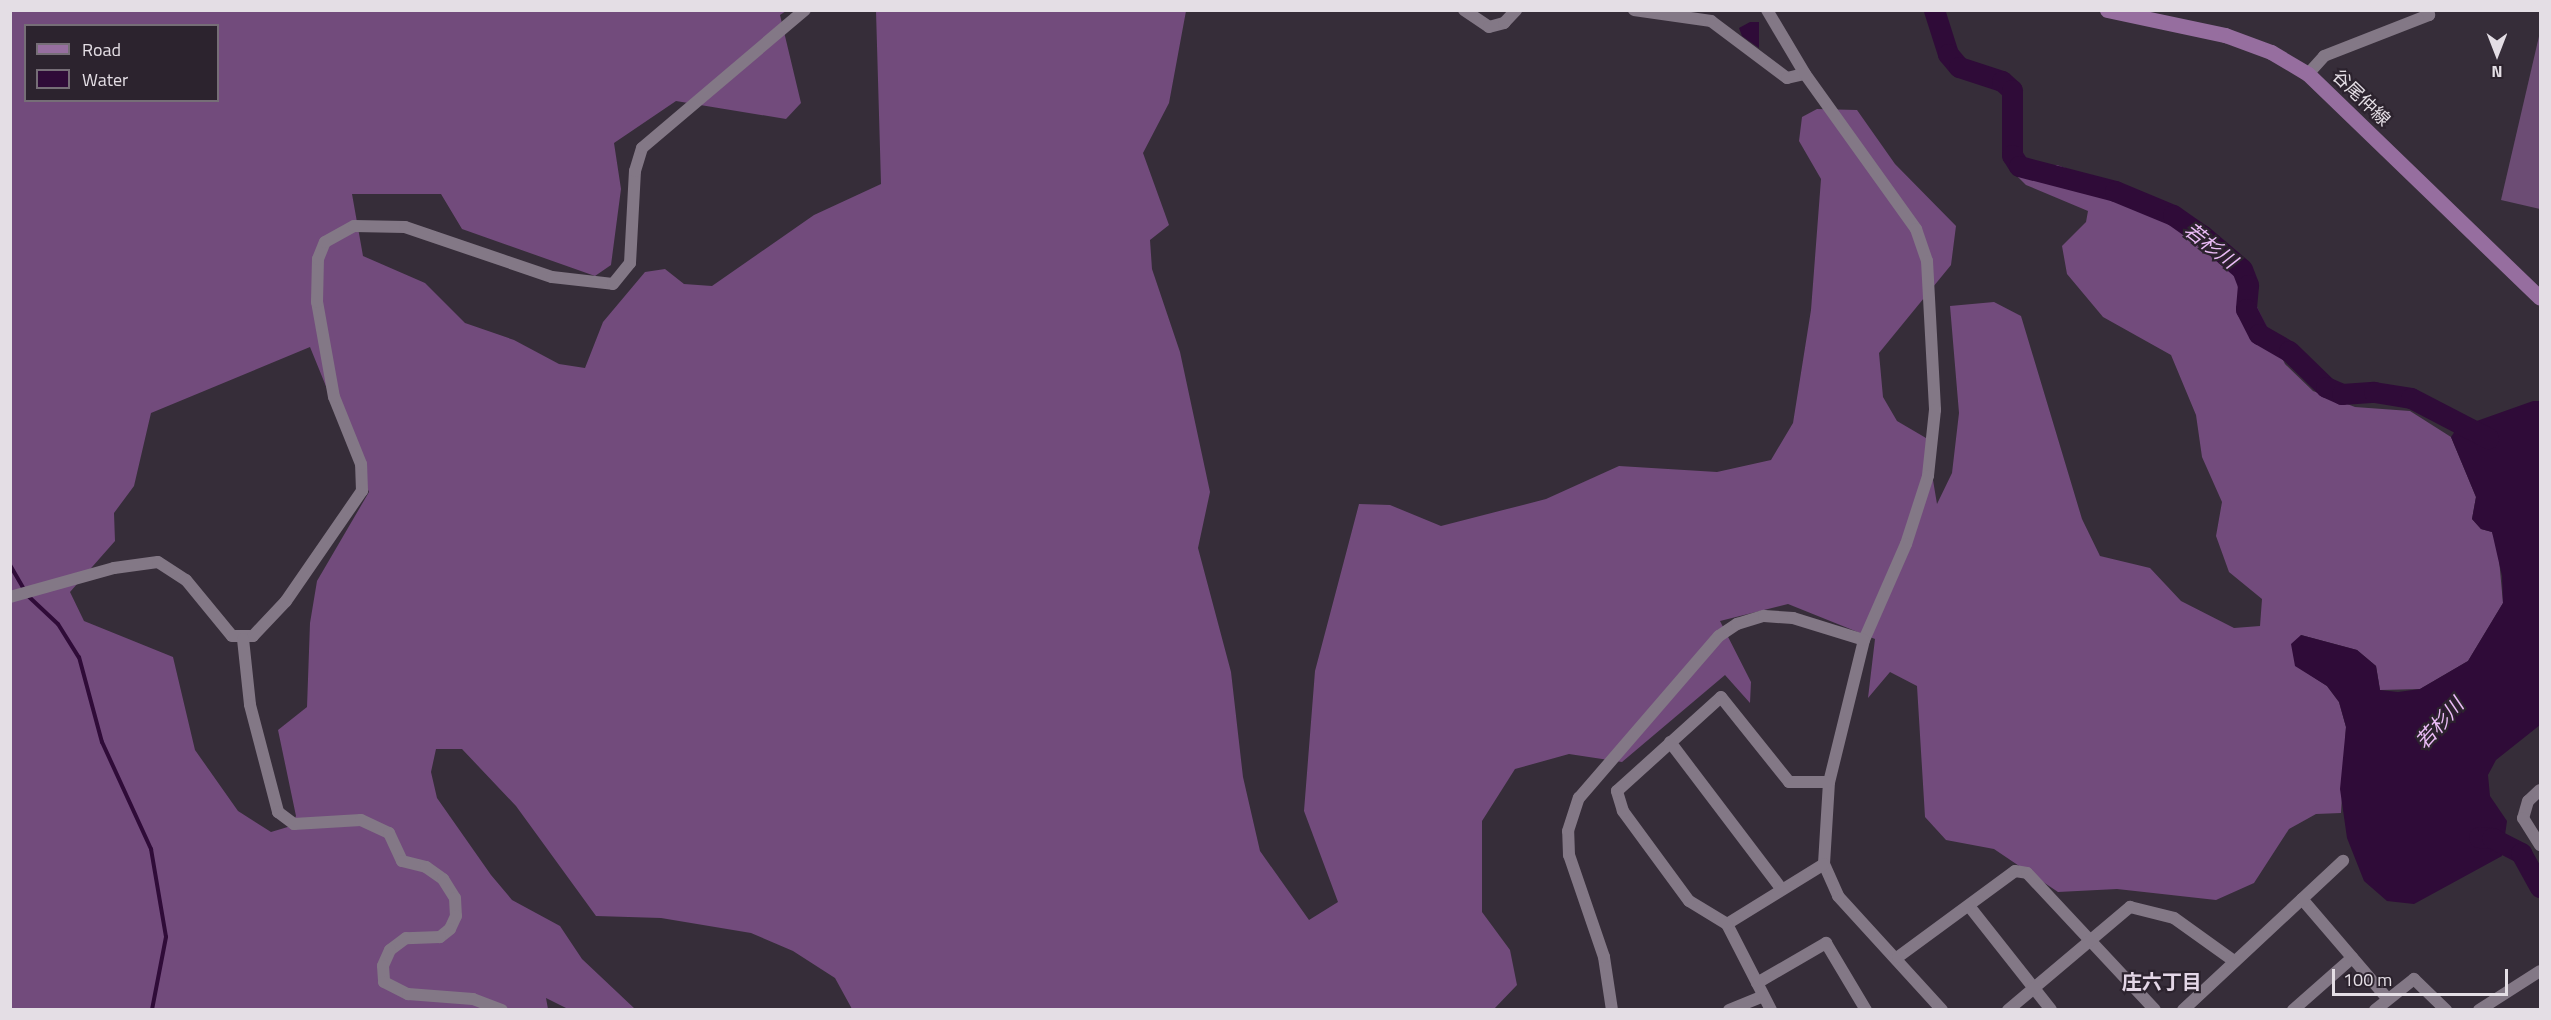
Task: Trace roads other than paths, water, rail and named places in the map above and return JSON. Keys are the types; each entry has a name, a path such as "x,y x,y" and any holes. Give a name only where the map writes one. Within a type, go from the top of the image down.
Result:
{"main road":[{"name":"谷尾仲線","path":"2107,10 2225,34 2271,52 2308,74 2541,298"}],"street":[{"path":"10,597 114,568 158,562 186,580 232,636 243,639 259,632 286,601 362,491 361,464 334,397 317,302 318,259 325,242 354,226 405,227 552,277 613,284 630,263 635,171 642,148 805,10"},
{"path":"1464,10 1489,27 1504,23 1516,10"},
{"path":"1634,10 1711,21 1786,78 1805,74"},
{"path":"1767,10 1805,74 1916,229 1932,298 1935,410 1928,476 1906,544 1864,640 1829,782 1824,864 1838,896 1898,957 1942,1010"},
{"path":"2308,74 2324,56 2429,15 2426,10"},
{"path":"1612,1010 1604,957 1569,855 1568,831 1579,798 1719,636 1737,624 1764,616 1793,618 1864,640"},
{"path":"243,639 250,705 278,812 294,824 361,820 389,833 402,861 426,867 443,879 455,898 456,916 450,929 440,937 406,938 390,950 384,966 384,982 408,994 473,999 502,1010"},
{"path":"1771,1010 1727,924 1689,901 1623,811 1617,791 1721,697 1789,783 1829,782"},
{"path":"1670,742 1781,888"},
{"path":"2541,790 2528,801 2523,818 2541,845"},
{"path":"2183,1010 2343,861"},
{"path":"1727,924 1781,888 1824,864"},
{"path":"1898,957 2015,871 2027,873 2152,1008"},
{"path":"2302,899 2387,999"},
{"path":"1969,906 2032,990 2052,1010"},
{"path":"2008,1010 2130,907 2175,918 2234,961"},
{"path":"1757,983 1826,943 1866,1010"},
{"path":"2293,1010 2352,958"},
{"path":"2479,1010 2541,971"},
{"path":"2375,1010 2414,979 2446,1010"},
{"path":"1729,1010 1763,996"}],"water":[{"path":"1750,22 1759,22 1759,48 1742,36 1739,28"},
{"path":"2533,401 2540,401 2540,725 2496,760 2488,775 2490,796 2507,821 2502,856 2414,904 2387,901 2364,881 2347,838 2340,789 2346,727 2339,702 2327,686 2295,666 2291,644 2301,635 2357,650 2376,666 2380,690 2398,692 2420,689 2468,661 2503,603 2502,576 2492,532 2481,529 2472,519 2476,497 2451,437 2457,428"}],"waterway":[{"name":"若杉川","path":"1934,10 1948,54 1959,67 2002,81 2012,90 2012,155 2019,166 2115,191 2173,215 2202,235 2242,269 2248,285 2246,309 2259,334 2289,351 2326,387 2342,394 2374,392 2411,398 2488,438"},
{"path":"10,565 27,595 58,624 79,657 102,742 151,849 166,937 152,1010"},
{"name":"若杉川","path":"2479,837 2492,838 2521,853 2540,887"}],"district":[{"name":"庄六丁目","path":"2162,981"}]}
